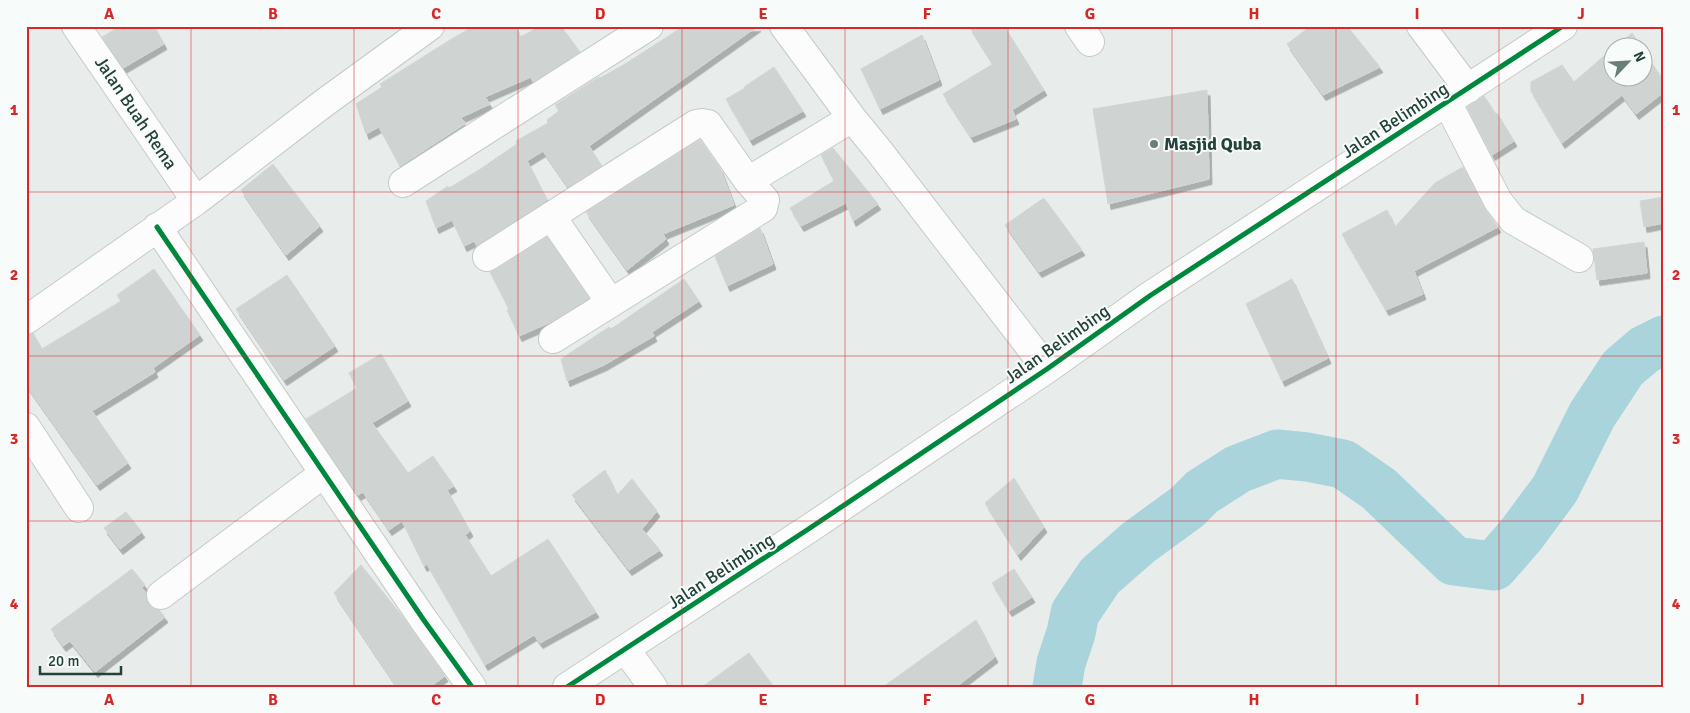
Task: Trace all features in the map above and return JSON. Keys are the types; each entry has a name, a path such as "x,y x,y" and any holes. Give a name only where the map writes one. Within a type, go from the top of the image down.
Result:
{"street":[{"name":"Jalan Buah Rema","path":"76,26 196,201"},
{"path":"28,314 196,201 324,103 430,26"},
{"path":"404,183 649,26"},
{"path":"784,26 852,118 1047,369"},
{"path":"1421,26 1458,96 1498,201 1512,220 1579,258"},
{"name":"Jalan Belimbing","path":"568,687 1047,369 1151,295 1563,26"},
{"path":"748,181 852,118"},
{"path":"486,257 696,124 708,124 748,181 765,200 763,208 552,339"},
{"path":"551,216 611,303"},
{"path":"157,227 422,620 472,687"},
{"path":"26,427 79,508"},
{"path":"161,595 323,474"},
{"path":"626,650 653,687"}],"building":[{"path":"121,26 154,26 164,44 123,68 102,37"},
{"path":"474,26 515,26 520,37 541,26 561,26 580,52 533,82 531,77 485,97 490,104 460,118 466,123 400,166 379,127 366,134 356,104 382,87 380,84"},
{"path":"684,26 758,26 589,146 602,166 568,187 543,151 527,161 547,200 477,246 474,241 464,246 452,220 436,228 426,201 448,186 449,188 479,170 517,144 516,141 548,123 547,120 559,111 555,105 599,77 625,64"},
{"path":"969,26 1004,26 1044,90 1012,110 1016,119 971,137 943,94 993,64"},
{"path":"1311,26 1347,26 1380,67 1323,95 1287,44"},
{"path":"1632,33 1635,38 1626,38"},
{"path":"922,35 939,80 880,109 861,69"},
{"path":"1602,58 1602,88 1652,88 1652,64 1664,81 1664,92 1636,114 1622,95 1562,143 1531,91 1531,82 1562,65 1574,82"},
{"path":"774,67 803,111 750,140 726,99"},
{"name":"Masjid Quba","path":"1207,90 1209,179 1108,204 1093,109"},
{"path":"1484,96 1514,141 1492,155 1467,107"},
{"path":"700,140 720,168 734,205 663,234 666,239 627,270 586,212"},
{"path":"833,148 878,204 853,221 846,203 801,226 790,208 834,181 821,155"},
{"path":"273,164 320,226 286,255 241,190"},
{"path":"1463,167 1484,208 1498,227 1414,271 1423,294 1386,310 1342,234 1387,210 1395,227 1435,183"},
{"path":"1664,197 1664,223 1644,227 1640,201"},
{"path":"1044,198 1082,250 1039,272 1005,225"},
{"path":"760,228 773,264 727,286 715,256"},
{"path":"547,237 589,298 551,322 519,336 507,310 509,309 490,272"},
{"path":"1644,242 1647,273 1597,280 1593,249"},
{"path":"154,269 200,335 153,368 155,372 92,411 128,463 97,485 26,385 26,335 33,333 42,349 121,301 117,295"},
{"path":"287,275 335,346 284,380 236,309"},
{"path":"684,279 699,301 652,332 654,336 604,365 567,381 561,359 609,327 611,329"},
{"path":"1292,279 1328,358 1282,381 1246,304"},
{"path":"381,354 408,401 372,423 408,473 433,456 454,486 447,490 470,531 465,535 491,576 548,539 596,612 540,643 534,635 485,665 427,564 424,566 402,521 389,530 363,492 358,495 306,419 357,388 349,373"},
{"path":"605,470 617,495 632,479 657,511 642,529 660,550 629,570 572,495"},
{"path":"1014,478 1044,527 1018,555 985,503"},
{"path":"126,512 142,532 120,549 104,528"},
{"path":"361,565 402,616 445,676 430,687 397,687 334,593"},
{"path":"132,569 145,585 142,588 146,593 148,604 154,609 159,610 165,617 95,672 70,641 63,646 51,629"},
{"path":"1014,569 1032,597 1009,611 992,583"},
{"path":"976,620 995,657 956,687 883,687"},
{"path":"749,653 774,687 702,687"}],"waterway":[{"path":"1057,687 1061,663 1071,633 1075,613 1100,576 1139,542 1187,507 1202,492 1238,469 1277,454 1307,457 1343,464 1379,489 1454,561 1494,566 1521,535 1555,489 1592,415 1623,368 1644,350 1664,340"}],"cycle path":[{"path":"567,687 810,528 1047,369 1151,295 1563,26"},
{"path":"157,227 423,619 472,687"}],"place":[{"name":"Masjid Quba","path":"1154,144"}]}
